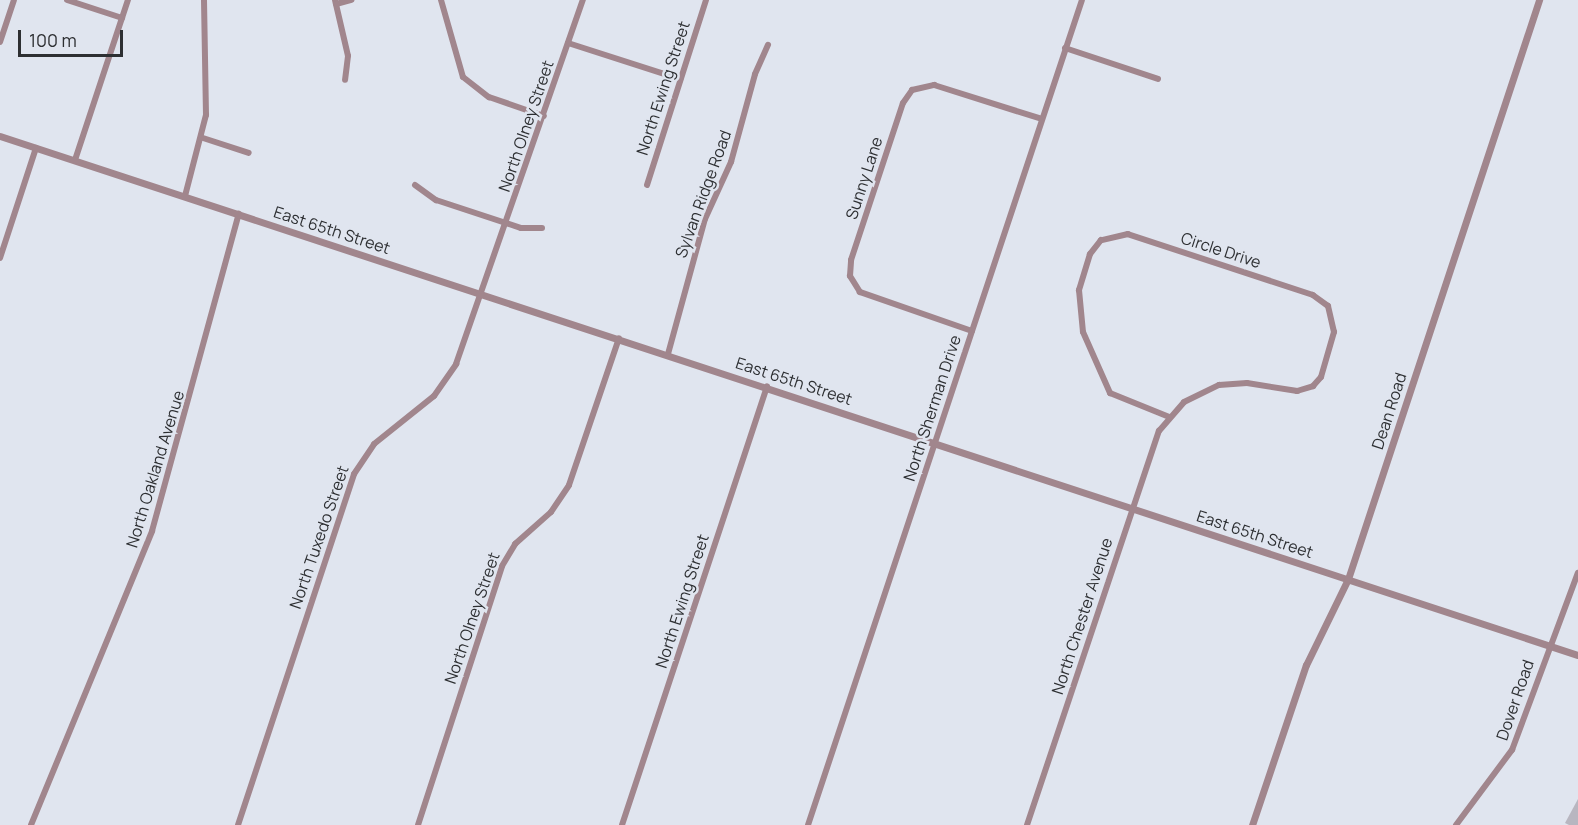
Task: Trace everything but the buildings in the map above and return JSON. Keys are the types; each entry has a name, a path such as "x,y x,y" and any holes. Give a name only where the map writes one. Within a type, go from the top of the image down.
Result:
{"street":[{"path":"0,42 14,0"},
{"path":"68,0 122,18"},
{"path":"75,160 128,0"},
{"path":"185,196 202,138 207,99 204,0"},
{"path":"345,80 349,61 335,2 351,0"},
{"path":"441,0 463,77 489,97 544,116"},
{"name":"North Olney Street","path":"481,293 583,0"},
{"name":"North Ewing Street","path":"646,185 706,0"},
{"name":"North Sherman Drive","path":"808,825 1082,0"},
{"name":"Dean Road","path":"1252,825 1306,665 1348,579 1539,0"},
{"path":"568,43 680,80"},
{"name":"Sylvan Ridge Road","path":"668,354 706,216 730,162 768,45"},
{"path":"1065,48 1158,79"},
{"name":"Sunny Lane","path":"972,330 860,292 850,276 851,260 903,103 912,90 934,85 1042,119"},
{"name":"East 65th Street","path":"0,136 767,386 935,444 1578,655"},
{"path":"202,138 249,153"},
{"path":"0,258 36,148"},
{"path":"415,185 436,200 506,223 542,228"},
{"name":"North Oakland Avenue","path":"31,825 152,531 239,214"},
{"name":"Circle Drive","path":"1128,234 1324,301 1333,314 1335,330 1321,377 1313,387 1297,391 1247,383 1219,385 1190,398 1168,417 1110,393 1083,332 1080,283 1094,247 1107,236 1128,234"},
{"name":"North Tuxedo Street","path":"238,825 354,474 374,444 427,403 446,381 481,293"},
{"name":"North Olney Street","path":"418,825 502,566 515,544 551,512 569,485 619,338"},
{"name":"North Ewing Street","path":"622,825 767,386"},
{"name":"North Chester Avenue","path":"1027,825 1154,443 1168,417"},
{"name":"Dover Road","path":"1456,825 1512,750 1578,573"}]}
